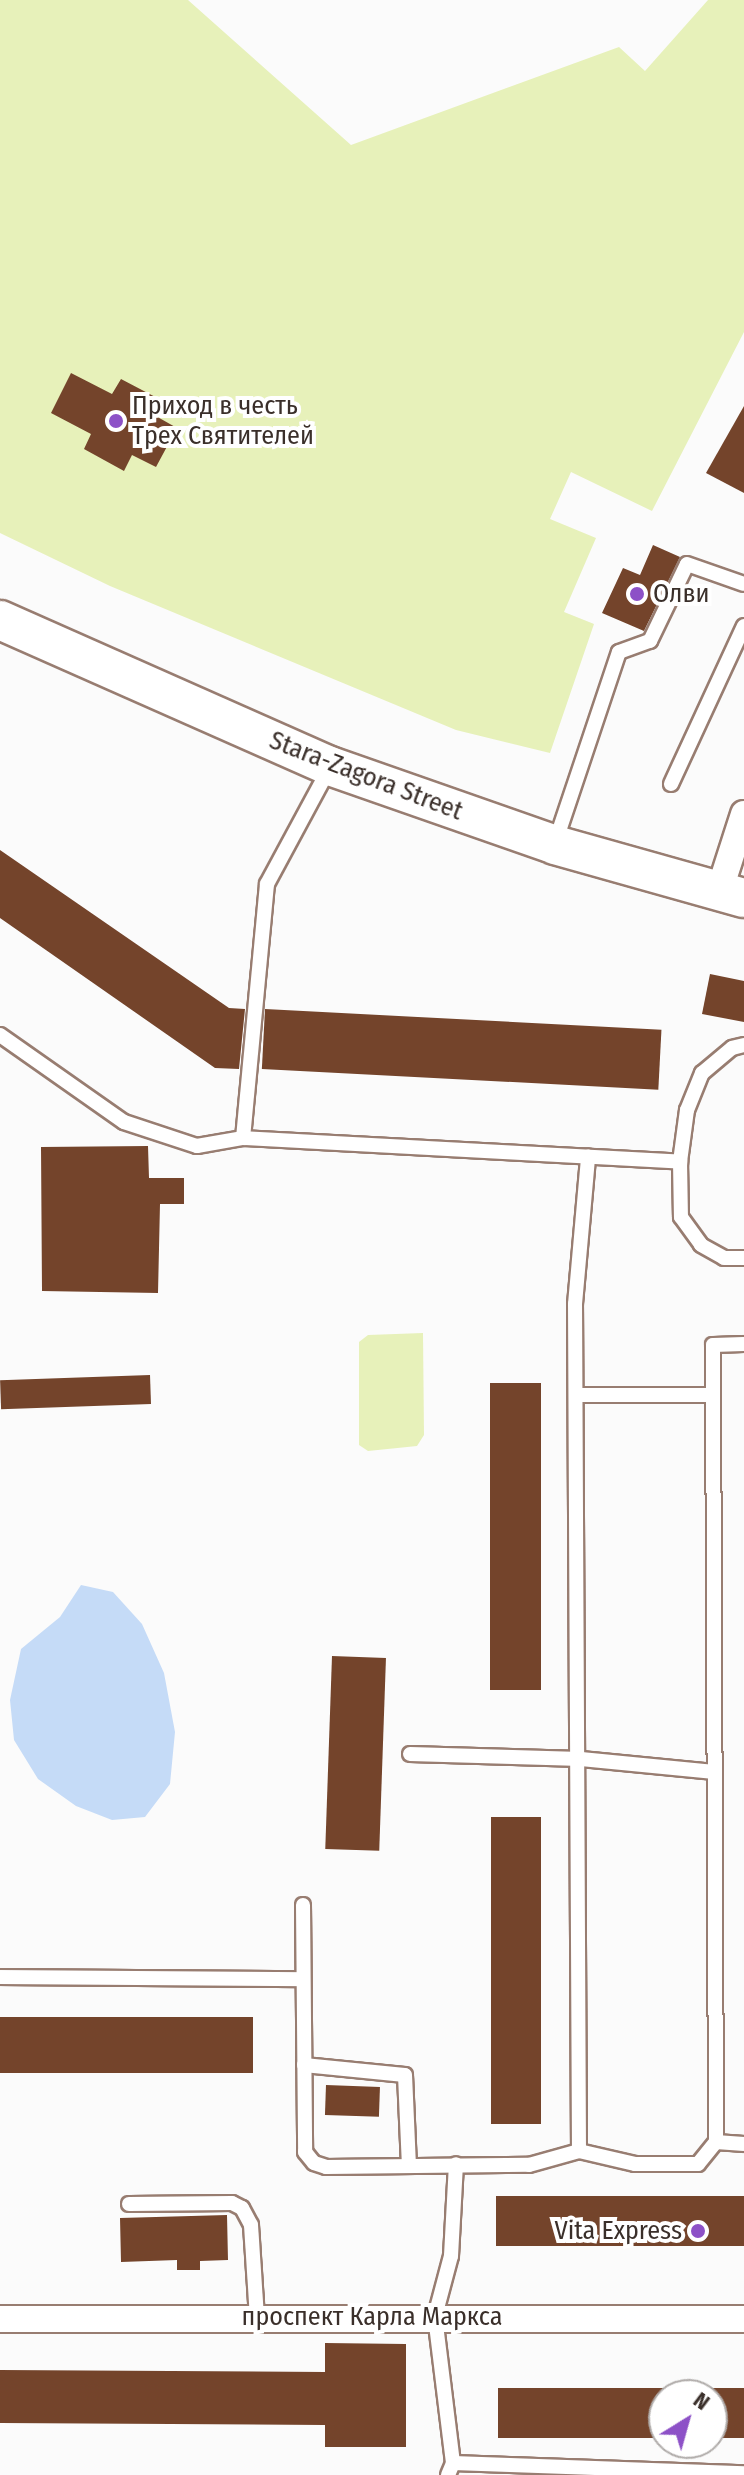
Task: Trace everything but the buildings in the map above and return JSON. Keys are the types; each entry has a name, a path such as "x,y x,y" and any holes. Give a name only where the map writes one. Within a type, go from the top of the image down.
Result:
{"main road":[{"name":"Stara-Zagora Street","path":"0,620 330,766 555,845 731,895"}],"street":[{"path":"731,895 744,814"},
{"name":"проспект Карла Маркса","path":"0,2319 435,2316 744,2319"}],"lane":[{"path":"555,845 619,652 650,641 687,564 744,584"},
{"path":"671,784 744,626"},
{"path":"243,1138 267,884 330,766"},
{"path":"0,1035 124,1122 197,1146 243,1138 680,1162"},
{"path":"744,1045 732,1048 702,1073 687,1110 680,1162 681,1217 701,1245 724,1258 744,1258"},
{"path":"579,2151 581,1759 575,1304 588,1157"},
{"path":"303,1905 305,2152 314,2163 326,2167 529,2165 579,2151 635,2164 698,2164 716,2142 711,1395 713,1345 744,1344"},
{"path":"576,1395 711,1395"},
{"path":"410,1754 581,1759 714,1772"},
{"path":"0,1977 303,1979"},
{"path":"304,2065 405,2075 409,2165"},
{"path":"716,2142 744,2144"},
{"path":"456,2164 451,2256 435,2316 450,2469 744,2473"},
{"path":"129,2204 232,2203 242,2208 251,2225 257,2317"}],"green space":[{"path":"0,0 188,0 351,145 619,47 645,71 708,0 744,0 744,332 652,511 571,472 550,519 596,538 564,612 594,624 550,753 456,730 110,586 0,533"},
{"path":"423,1333 424,1435 417,1446 368,1451 359,1445 359,1342 368,1335"}],"water":[{"path":"81,1585 113,1592 142,1624 164,1673 175,1732 170,1784 145,1817 112,1820 76,1806 38,1779 14,1740 10,1700 21,1649 60,1617"}],"place":[{"name":"Приход в честь Трех Святителей","path":"116,421"},
{"name":"Олви","path":"637,594"},
{"name":"Vita Express","path":"698,2231"}]}
